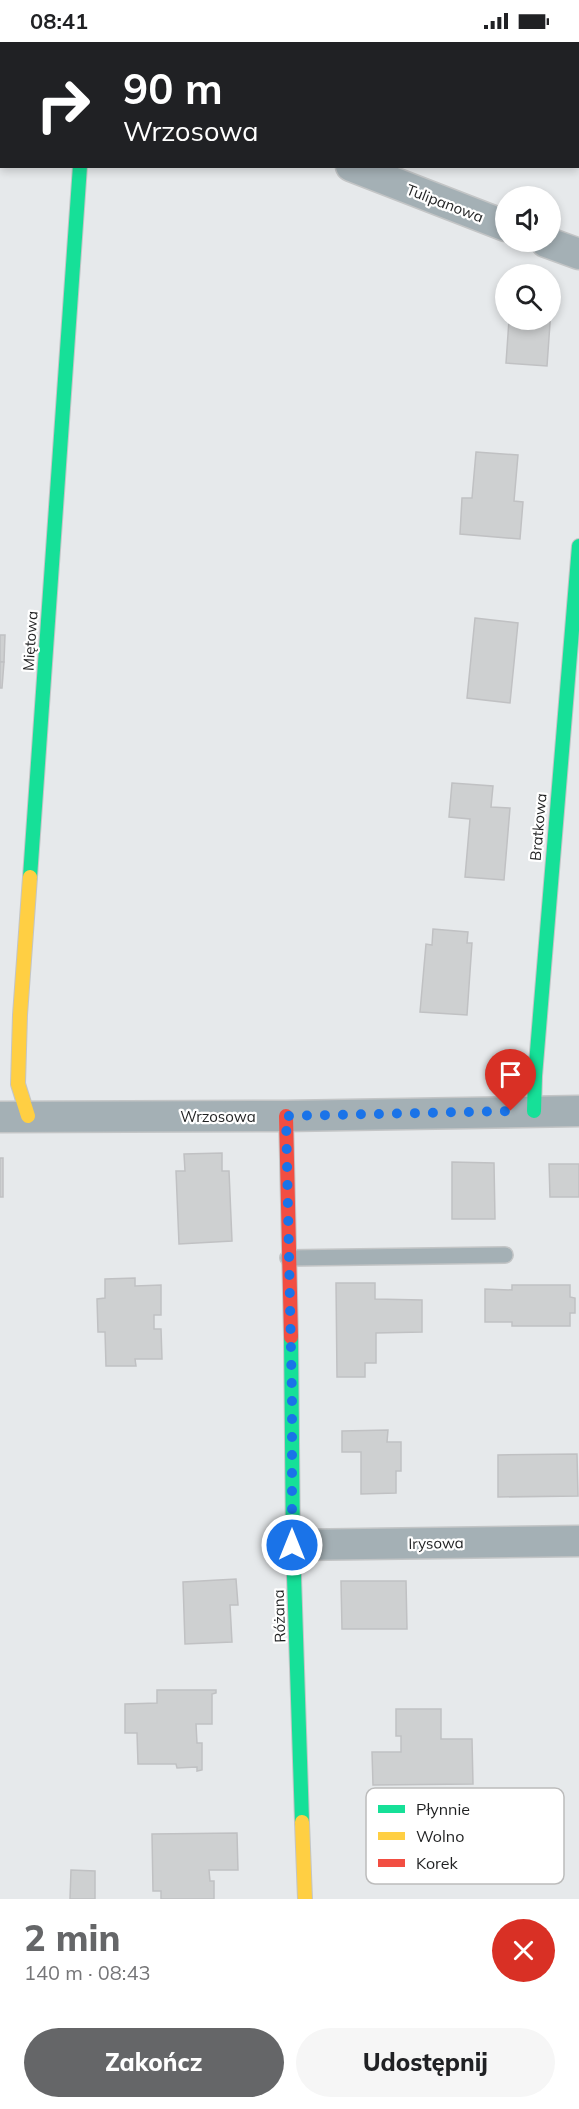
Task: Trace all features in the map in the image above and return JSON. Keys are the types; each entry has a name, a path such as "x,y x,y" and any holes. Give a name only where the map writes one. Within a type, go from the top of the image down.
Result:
{"street":[{"name":"Miętowa","path":"14,1117 80,168"},
{"name":"Tulipanowa","path":"356,168 495,222"},
{"path":"561,247 579,254"},
{"name":"Bratkowa","path":"534,1111 579,546"},
{"name":"Wrzosowa","path":"14,1117 286,1116 579,1111"},
{"name":"Różana","path":"286,1116 292,1397 292,1545 305,1899"},
{"name":"Irysowa","path":"292,1545 579,1541"}],"lane":[{"path":"288,1258 505,1255"}],"building":[{"path":"508,330 550,330 547,366 506,363"},
{"path":"476,452 518,455 514,501 523,502 520,539 460,534 462,498 472,498"},
{"path":"475,618 518,623 510,703 467,698"},
{"path":"0,635 5,635 4,662 0,662"},
{"path":"0,662 4,662 2,688 0,688"},
{"path":"452,783 493,786 491,807 510,808 504,880 465,877 470,819 449,817"},
{"path":"433,929 468,932 467,943 472,943 467,1015 420,1012 426,944 432,945"},
{"path":"222,1153 222,1171 229,1171 232,1241 179,1244 176,1171 185,1171 184,1154"},
{"path":"0,1158 3,1158 3,1197 0,1197"},
{"path":"452,1162 494,1163 495,1219 452,1219"},
{"path":"549,1164 579,1164 579,1197 550,1197"},
{"path":"135,1278 135,1286 161,1285 161,1315 154,1315 154,1329 161,1329 162,1359 135,1359 136,1366 106,1366 105,1332 98,1332 97,1299 105,1298 105,1279"},
{"path":"336,1283 375,1283 375,1299 422,1300 422,1332 376,1333 376,1363 365,1363 365,1377 337,1377"},
{"path":"512,1285 570,1285 570,1297 575,1298 575,1313 570,1313 570,1326 512,1326 512,1322 485,1322 485,1289 512,1290"},
{"path":"388,1430 387,1442 401,1442 401,1471 396,1471 396,1493 361,1494 361,1452 342,1452 342,1431"},
{"path":"577,1454 578,1496 498,1497 498,1455"},
{"path":"236,1579 238,1605 230,1605 232,1642 185,1644 183,1582"},
{"path":"341,1581 406,1581 407,1629 342,1629"},
{"path":"157,1690 216,1690 216,1693 212,1694 212,1724 196,1724 197,1743 202,1743 202,1770 197,1771 197,1767 177,1768 176,1764 138,1764 137,1733 125,1733 125,1704 157,1703"},
{"path":"396,1709 441,1709 441,1739 472,1739 473,1784 373,1785 372,1752 401,1752 401,1736 396,1736"},
{"path":"237,1833 238,1870 209,1870 210,1881 214,1881 214,1899 161,1899 161,1891 153,1891 152,1834"},
{"path":"71,1870 95,1871 95,1899 70,1899"}],"traffic: fast":[{"path":"30,877 80,168"},
{"path":"534,1111 579,546"},
{"path":"291,1337 293,1545 302,1822"}],"traffic: slow":[{"path":"28,1116 18,1084 20,1015 30,877"},
{"path":"302,1822 305,1899"}],"traffic: jam":[{"path":"286,1116 291,1337"}],"route":[{"path":"292,1545 292,1397 286,1116 511,1111"}]}
